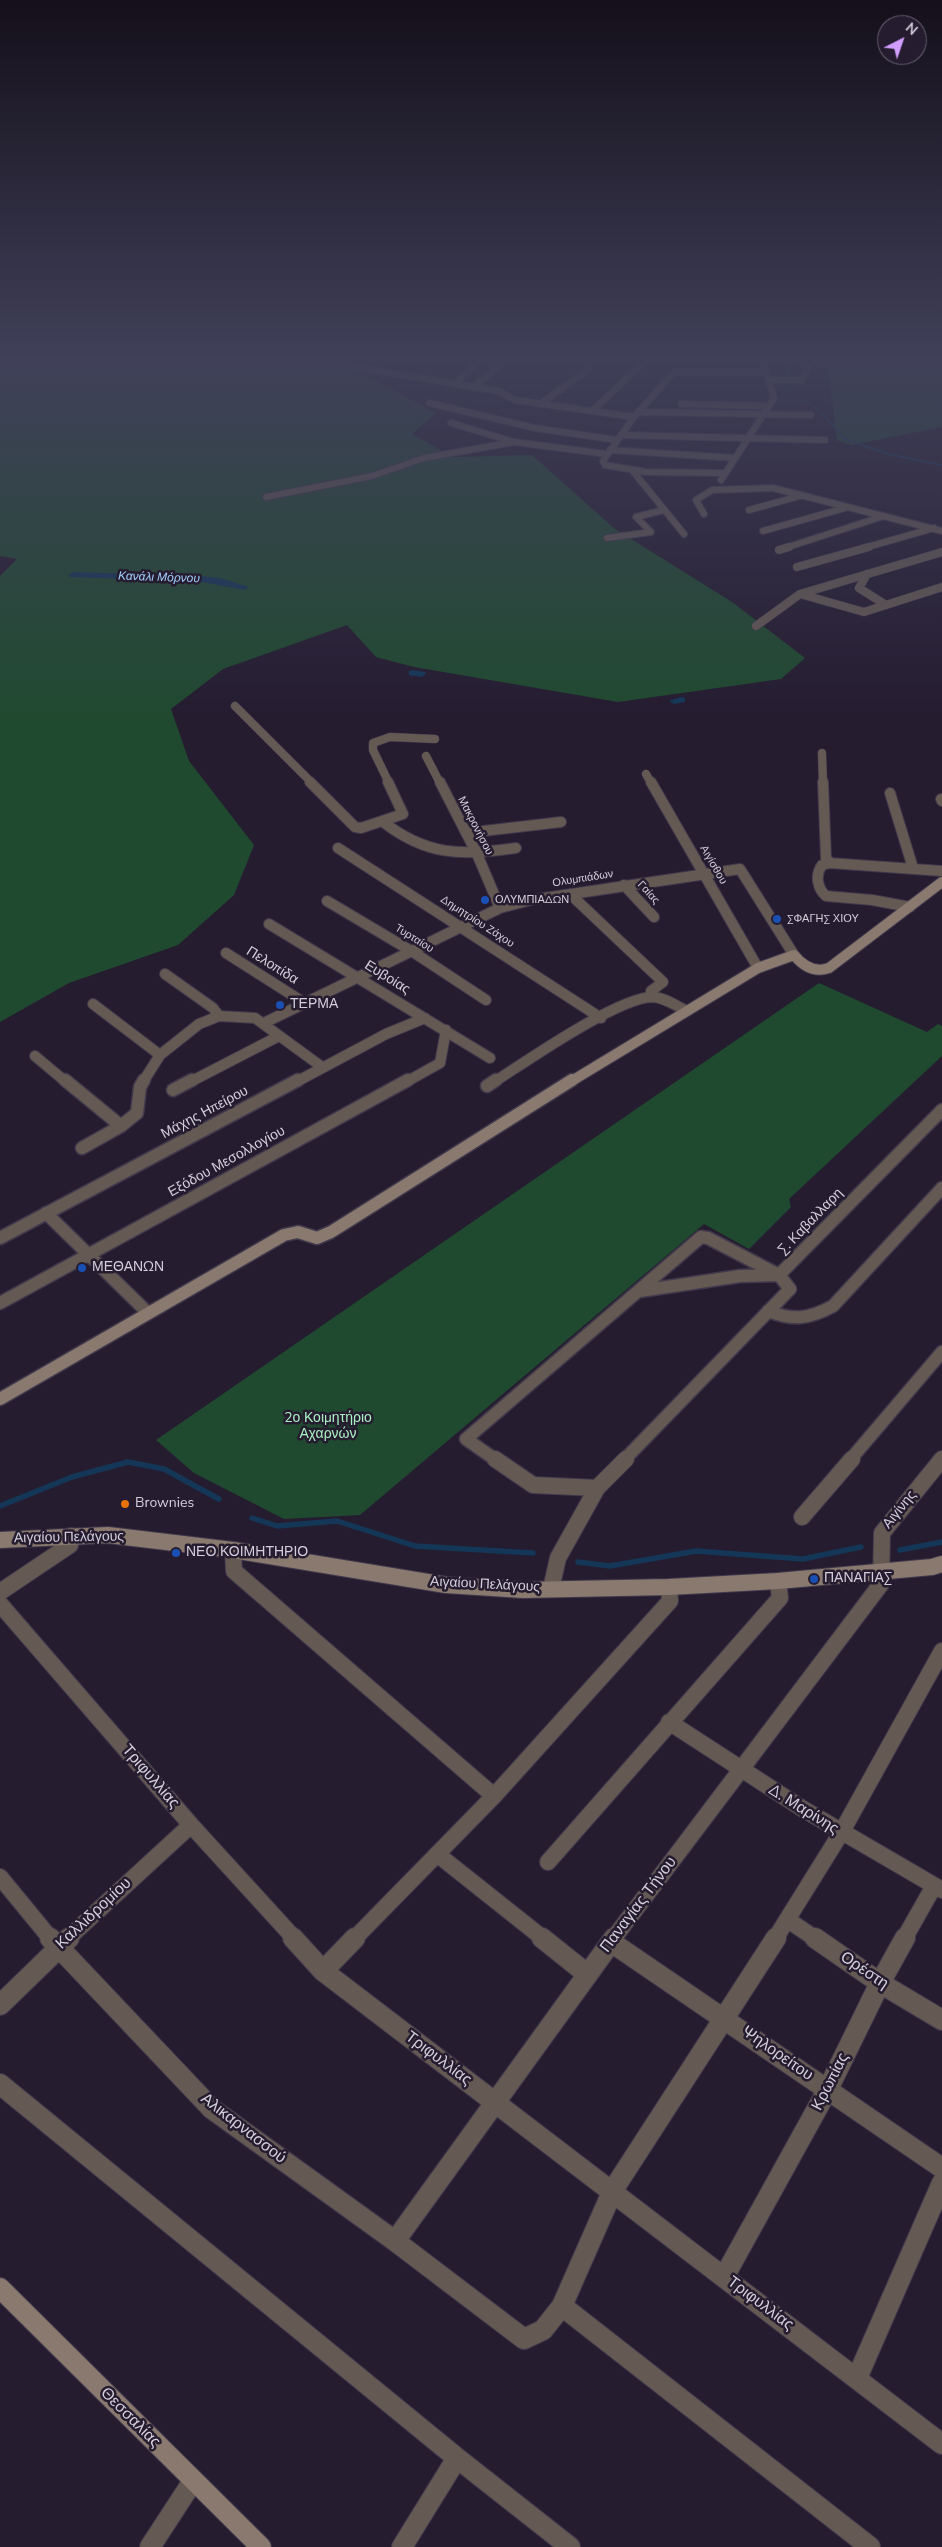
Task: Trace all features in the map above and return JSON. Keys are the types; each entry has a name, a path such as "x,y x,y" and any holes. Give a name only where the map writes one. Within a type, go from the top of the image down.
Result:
{"street":[{"path":"266,497 347,481"},
{"path":"641,481 684,534"},
{"path":"721,481 725,488"},
{"path":"704,514 696,500 712,490 725,488 773,488 939,529"},
{"path":"749,510 800,496"},
{"path":"763,531 848,507"},
{"path":"606,538 651,532 636,517 664,510"},
{"path":"779,550 885,515"},
{"path":"797,567 939,529"},
{"path":"756,626 800,594 942,552"},
{"path":"867,574 860,588 886,605"},
{"path":"800,594 864,612 942,588"},
{"path":"235,706 355,828 362,828 403,814 373,750 373,743 390,737 435,739"},
{"path":"822,753 826,858 830,862"},
{"name":"Μακρονήσου","path":"426,756 477,854 500,908"},
{"name":"Αιγίσθου","path":"646,774 758,968"},
{"path":"890,793 913,868"},
{"path":"382,821 408,840 432,849 460,855 516,848"},
{"path":"466,833 561,822"},
{"name":"Δημητρίου Ζάχου","path":"338,848 463,927 601,1018"},
{"path":"910,907 872,900 826,896 819,888 817,875 822,865 830,862 942,871"},
{"name":"Ολυμπιάδων","path":"264,1023 500,908 532,900 703,873 740,869 794,955"},
{"path":"0,1399 284,1235 298,1232 317,1238 331,1232 513,1116 758,968 784,957 794,955 807,966 824,971 942,882"},
{"name":"Γαίας","path":"624,885 654,917"},
{"path":"570,894 663,982 651,991 651,997"},
{"name":"Τυρταίου","path":"327,901 413,952 486,1000"},
{"name":"Ευβοίας","path":"269,924 490,1058"},
{"name":"Πελοπίδα","path":"226,953 304,1002"},
{"path":"165,974 213,1008 219,1016"},
{"path":"487,1086 601,1018 637,1001 651,997 664,1000 687,1011"},
{"path":"93,1004 160,1055"},
{"path":"82,1148 121,1126 137,1113 140,1087 160,1055 199,1024 219,1016 255,1018 322,1068"},
{"name":"Μάχης Ηπείρου","path":"0,1238 386,1034 425,1018"},
{"name":"Εξόδου Μεσολλογίου","path":"0,1304 440,1063 446,1030"},
{"path":"173,1090 279,1036"},
{"path":"35,1056 121,1126"},
{"name":"Σ. Καβαλλαρη","path":"639,1291 740,1276 779,1276 942,1110"},
{"path":"768,1311 786,1318 812,1318 833,1306 942,1188"},
{"path":"46,1213 148,1313"},
{"path":"551,1589 558,1558 597,1488 790,1289 779,1276 708,1238 701,1238 466,1440 533,1485 597,1488"},
{"path":"802,1518 942,1352"},
{"name":"Αιγίνης","path":"883,1571 882,1533 942,1458"},
{"name":"Αιγαίου Πελάγους","path":"0,1540 108,1535 233,1550 446,1585 523,1590 669,1587 778,1581 883,1571 939,1568"},
{"path":"0,1592 70,1545 71,1536"},
{"path":"233,1550 234,1571 494,1796"},
{"name":"Παναγίας Τήνου","path":"395,2241 587,1974 881,1584 883,1571"},
{"path":"548,1862 669,1722 780,1598 778,1581"},
{"path":"323,1971 494,1796 670,1601 669,1587"},
{"name":"Τριφυλλίας","path":"0,1604 191,1826 323,1971 613,2190 942,2444"},
{"path":"870,2547 562,2306 613,2190 723,2016 788,1920 841,1833 942,1650"},
{"name":"Δ. Μαρίνης","path":"669,1722 741,1771 841,1833 938,1888"},
{"name":"Καλλιδρομίου","path":"0,2005 58,1948 191,1826"},
{"path":"437,1854 587,1974"},
{"name":"Αλικαρνασσού","path":"0,1877 58,1948 212,2109 395,2241 524,2339 543,2330 562,2306"},
{"name":"Κρωπίας","path":"724,2277 828,2089 880,1983 938,1888"},
{"name":"Ορέστη","path":"788,1920 880,1983 942,2020"},
{"name":"Ψηλορείτου","path":"611,1942 723,2016 942,2168"},
{"path":"0,2084 456,2458 570,2547"},
{"path":"857,2378 942,2183"},
{"name":"Θεσσαλίας","path":"0,2288 261,2547"},
{"path":"402,2547 456,2458"},
{"path":"150,2547 193,2481"}],"green space":[{"path":"0,481 561,481 615,529 732,602 805,658 781,679 618,702 414,667 376,657 347,625 223,669 171,709 189,761 254,845 234,895 178,945 69,983 0,1022 0,576 17,559 0,556"},
{"name":"2ο Κοιμητήριο Αχαρνών","path":"819,983 927,1032 938,1024 942,1026 942,1056 789,1199 791,1207 749,1249 704,1224 360,1515 284,1519 194,1473 156,1440"}],"waterway":[{"name":"Κανάλι Μόρνου","path":"73,575 202,579 244,587"},
{"name":"Κανάλι Μόρνου","path":"413,673 421,674"},
{"name":"Κανάλι Μόρνου","path":"674,701 681,700"},
{"path":"0,1506 72,1477 128,1462 164,1469 219,1499"},
{"path":"252,1518 277,1526 337,1521 415,1546 533,1553"},
{"path":"900,1550 942,1542"},
{"path":"578,1562 610,1566 696,1551 803,1559 861,1547"}],"place":[{"name":"ΟΛΥΜΠΙΑΔΩΝ","path":"485,900"},
{"name":"ΣΦΑΓΗΣ ΧΙΟΥ","path":"777,919"},
{"name":"ΤΕΡΜΑ","path":"280,1005"},
{"name":"ΜΕΘΑΝΩΝ","path":"82,1268"},
{"name":"Brownies","path":"125,1504"},
{"name":"ΝΕΟ ΚΟΙΜΗΤΗΡΙΟ","path":"176,1553"},
{"name":"ΠΑΝΑΓΙΑΣ","path":"814,1579"}]}
